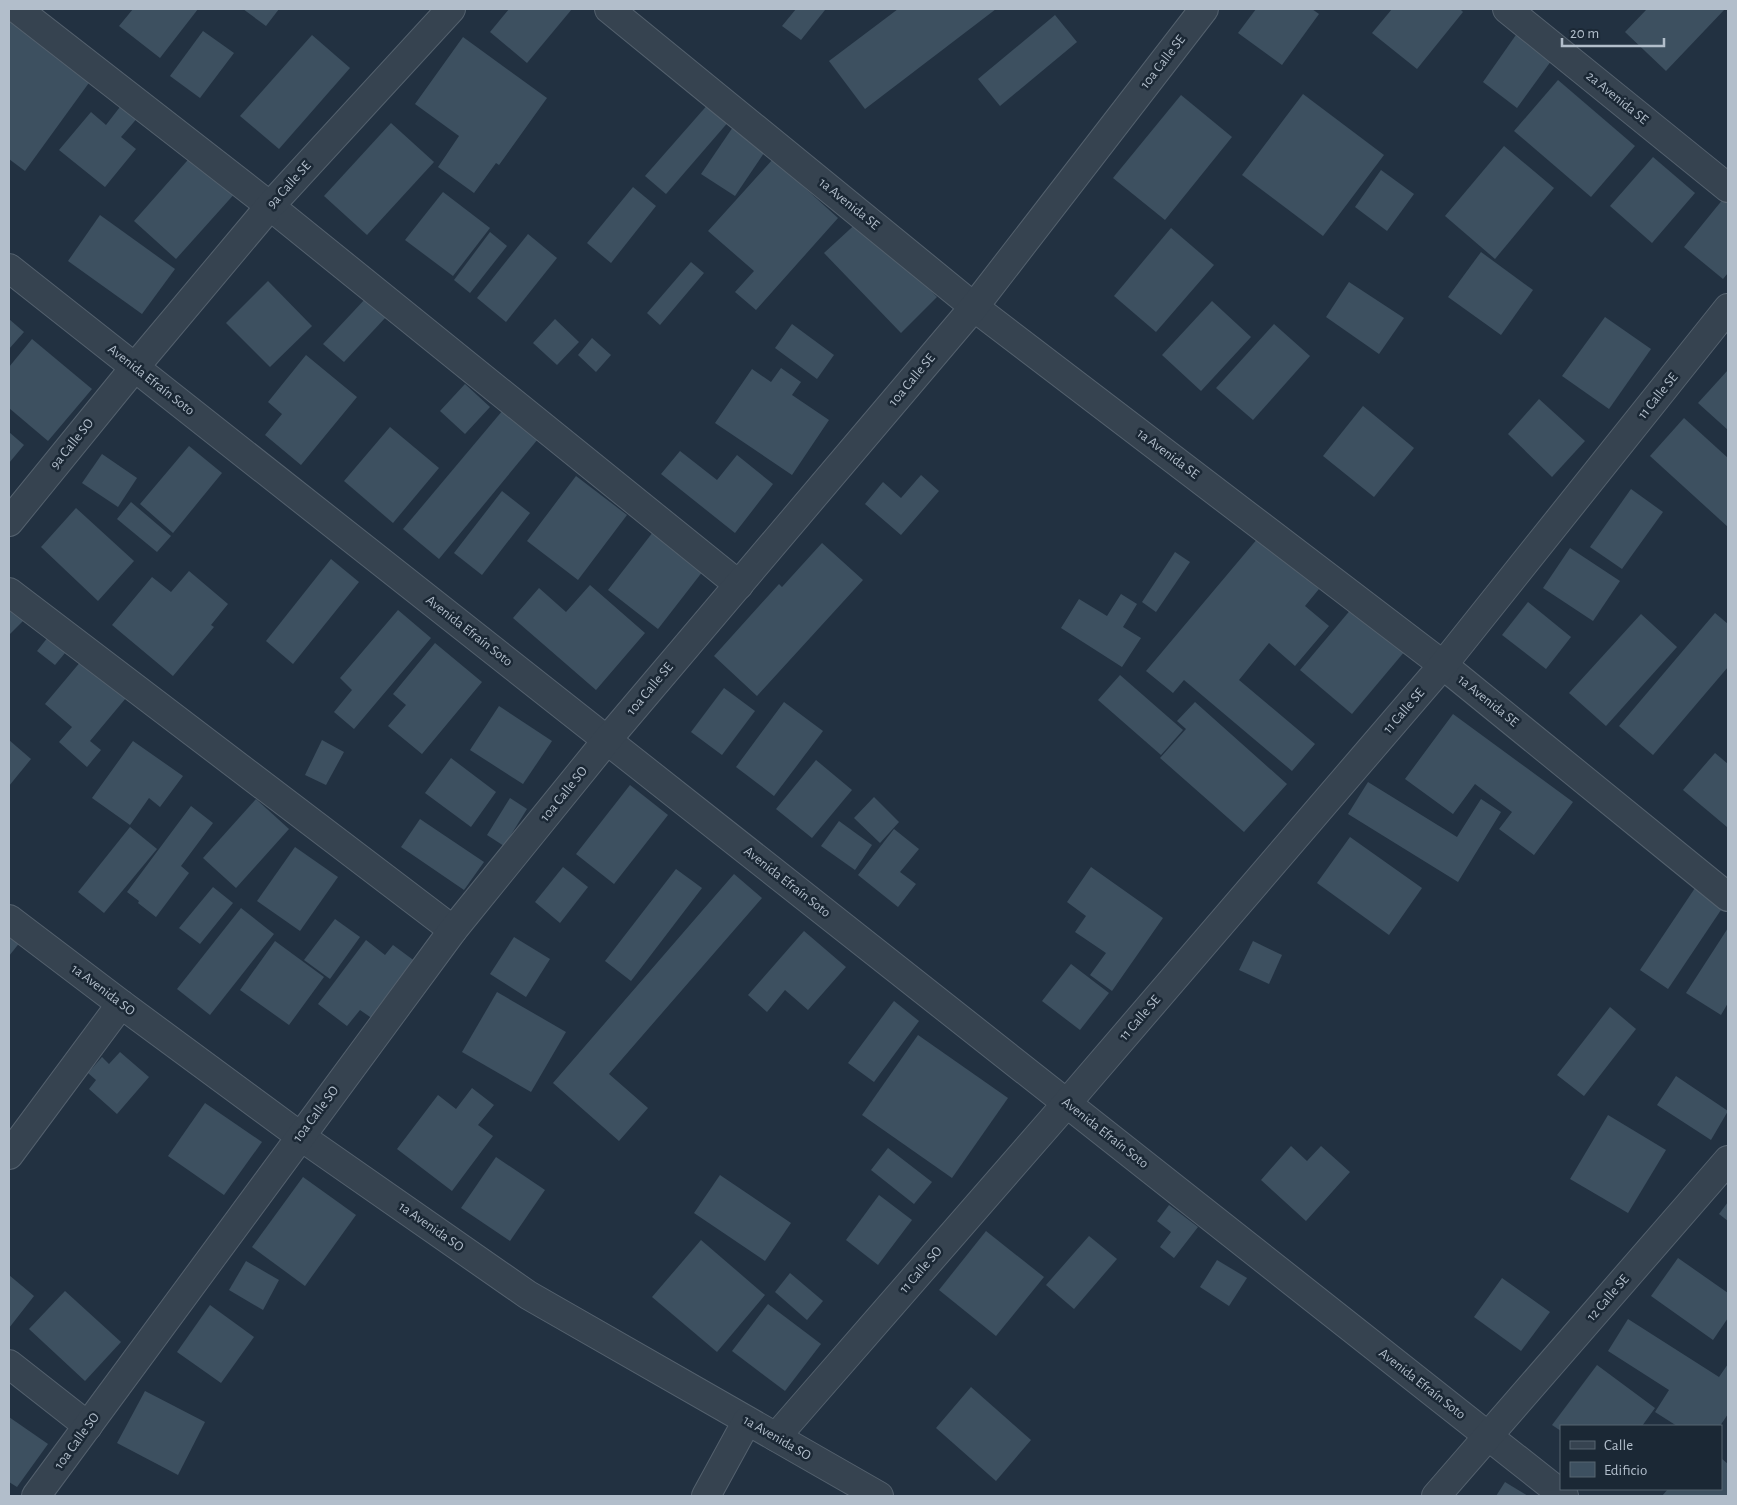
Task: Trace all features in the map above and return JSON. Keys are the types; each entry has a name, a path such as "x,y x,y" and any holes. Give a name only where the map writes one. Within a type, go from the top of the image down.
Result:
{"street":[{"path":"17,9 270,206 739,585"},
{"name":"9a Calle SE","path":"134,367 270,206 451,9"},
{"name":"1a Avenida SE","path":"610,9 974,307 1444,665 1728,897"},
{"name":"10a Calle SE","path":"607,740 974,307 1204,9"},
{"name":"2a Avenida SE","path":"1507,9 1728,188"},
{"name":"Avenida Efraín Soto","path":"9,268 1564,1496"},
{"name":"11 Calle SE","path":"1067,1103 1444,665 1728,308"},
{"name":"9a Calle SO","path":"9,522 134,367"},
{"path":"9,592 453,930"},
{"name":"10a Calle SO","path":"36,1496 453,930 607,740"},
{"name":"1a Avenida SO","path":"9,919 300,1136 528,1295 879,1496"},
{"path":"9,1155 121,1004"},
{"name":"11 Calle SO","path":"776,1437 1067,1103"},
{"name":"12 Calle SE","path":"1436,1496 1728,1160"},
{"path":"9,1364 88,1426"},
{"path":"706,1496 747,1421"}],"building":[{"path":"133,9 198,9 160,58 119,26"},
{"path":"243,9 279,9 266,26"},
{"path":"509,9 572,9 527,63 490,32"},
{"path":"796,9 825,10 801,40 782,26"},
{"path":"898,9 996,9 865,109 829,61"},
{"path":"1256,9 1312,9 1319,14 1282,65 1238,33"},
{"path":"1392,9 1460,9 1463,12 1417,69 1372,33"},
{"path":"1647,9 1725,9 1666,71 1625,32"},
{"path":"1055,15 1077,42 1000,106 978,79"},
{"path":"9,21 91,80 25,171 9,159"},
{"path":"203,31 234,53 200,98 170,76"},
{"path":"1518,32 1554,57 1517,108 1483,82"},
{"path":"312,35 350,68 279,149 240,116"},
{"path":"463,37 547,98 499,165 496,163 474,193 438,167 459,136 415,104"},
{"path":"1558,80 1635,146 1591,197 1514,131"},
{"path":"1303,94 1384,155 1323,236 1242,175"},
{"path":"1181,95 1232,137 1165,220 1113,178"},
{"path":"710,102 730,120 666,194 645,176"},
{"path":"123,103 139,116 121,137 136,149 105,187 59,150 91,112 106,125"},
{"path":"391,123 434,162 367,235 324,196"},
{"path":"735,124 768,147 735,196 701,174"},
{"path":"1504,146 1554,188 1495,259 1445,216"},
{"path":"194,153 237,191 176,259 134,221"},
{"path":"1653,157 1695,193 1652,243 1610,206"},
{"path":"773,159 838,218 756,310 735,292 754,271 708,231"},
{"path":"1381,170 1414,194 1387,231 1355,207"},
{"path":"633,187 656,206 611,263 587,243"},
{"path":"443,192 490,228 453,276 405,240"},
{"path":"1728,193 1728,273 1723,279 1684,247"},
{"path":"100,215 175,269 142,314 68,261"},
{"path":"861,219 937,297 901,333 824,253"},
{"path":"1171,228 1214,265 1156,332 1114,296"},
{"path":"490,232 507,246 470,293 454,280"},
{"path":"528,234 557,258 506,322 477,298"},
{"path":"1481,252 1533,290 1501,335 1448,297"},
{"path":"691,262 704,273 660,325 647,313"},
{"path":"268,281 312,326 270,367 226,323"},
{"path":"1349,282 1404,318 1379,354 1326,317"},
{"path":"366,298 386,317 344,362 323,344"},
{"path":"1212,301 1251,337 1201,391 1162,355"},
{"path":"1605,317 1651,349 1609,409 1562,376"},
{"path":"9,319 24,332 9,349"},
{"path":"555,319 579,342 557,365 533,343"},
{"path":"792,324 834,355 817,379 775,348"},
{"path":"1274,324 1310,356 1253,420 1216,388"},
{"path":"592,338 611,355 596,372 578,355"},
{"path":"32,339 92,389 48,441 9,408 9,367"},
{"path":"306,355 357,397 301,465 265,435 282,414 268,402"},
{"path":"781,368 801,382 792,395 829,420 792,475 715,423 752,369 771,382"},
{"path":"1728,370 1728,430 1698,403"},
{"path":"465,384 490,407 465,434 440,411"},
{"path":"1539,399 1585,441 1552,477 1508,434"},
{"path":"1363,406 1414,448 1374,497 1323,456"},
{"path":"503,410 538,439 439,559 403,529"},
{"path":"1684,418 1728,458 1728,527 1650,456"},
{"path":"390,427 439,468 393,523 344,481"},
{"path":"9,432 24,445 9,463"},
{"path":"189,446 222,473 173,533 140,504"},
{"path":"680,451 717,480 737,455 773,484 735,533 661,474"},
{"path":"102,454 137,478 118,507 82,483"},
{"path":"921,475 939,491 901,535 865,504 883,482 901,498"},
{"path":"576,476 627,515 578,580 527,541"},
{"path":"1631,489 1663,512 1622,569 1590,547"},
{"path":"502,491 530,513 482,575 454,553"},
{"path":"131,502 171,536 157,552 117,519"},
{"path":"76,508 134,561 98,601 41,547"},
{"path":"653,532 703,571 658,629 608,590"},
{"path":"1258,538 1319,589 1305,606 1329,626 1295,666 1269,643 1239,680 1315,744 1292,771 1184,680 1173,693 1146,671"},
{"path":"822,543 863,580 757,696 714,656 779,584 782,587"},
{"path":"1570,548 1620,581 1593,621 1543,588"},
{"path":"1175,552 1190,562 1156,612 1142,602"},
{"path":"331,559 359,582 293,664 266,641"},
{"path":"189,571 228,604 211,625 214,627 173,676 112,625 152,577 171,592"},
{"path":"590,585 645,633 596,690 513,618 539,588 566,612"},
{"path":"1121,594 1137,604 1123,627 1141,638 1122,667 1061,628 1079,599 1107,616"},
{"path":"9,602 25,619 9,635"},
{"path":"1528,602 1571,637 1546,669 1502,635"},
{"path":"1352,608 1405,651 1352,714 1300,670"},
{"path":"398,610 431,638 354,729 334,712 352,690 340,678"},
{"path":"1715,613 1728,624 1728,667 1653,755 1619,726"},
{"path":"1641,614 1677,647 1606,726 1569,693"},
{"path":"52,632 70,647 55,665 37,651"},
{"path":"435,643 482,682 422,754 388,726 406,705 393,694"},
{"path":"87,654 131,692 90,741 101,750 87,767 59,742 72,727 45,704"},
{"path":"1120,675 1183,730 1161,755 1098,700"},
{"path":"724,688 755,711 722,755 691,732"},
{"path":"784,702 823,731 774,796 736,767"},
{"path":"1195,702 1287,784 1244,832 1160,758 1186,729 1177,721"},
{"path":"499,706 552,741 523,784 470,750"},
{"path":"1453,714 1573,802 1534,855 1499,829 1512,812 1475,784 1453,814 1405,779"},
{"path":"9,740 31,759 9,786"},
{"path":"322,740 344,752 326,785 305,775"},
{"path":"133,741 183,776 160,807 149,798 130,825 92,798"},
{"path":"1715,753 1728,764 1727,827 1683,790"},
{"path":"451,758 496,792 471,827 425,793"},
{"path":"816,760 852,790 812,838 776,809"},
{"path":"1368,782 1457,837 1481,799 1501,812 1458,882 1348,814"},
{"path":"630,785 668,815 614,884 576,854"},
{"path":"874,797 899,822 880,843 854,818"},
{"path":"510,798 527,809 504,846 487,835"},
{"path":"256,799 289,829 236,888 203,858"},
{"path":"191,806 213,823 181,866 189,873 156,917 127,892"},
{"path":"420,819 484,862 464,890 401,847"},
{"path":"839,821 872,845 855,870 821,846"},
{"path":"130,827 157,849 104,913 78,892"},
{"path":"894,829 919,849 900,872 916,884 898,907 858,875"},
{"path":"1350,837 1422,888 1389,935 1317,883"},
{"path":"295,847 338,877 300,931 257,901"},
{"path":"563,867 588,887 560,923 535,902"},
{"path":"1091,867 1163,918 1112,991 1090,975 1106,953 1075,932 1086,916 1067,902"},
{"path":"676,869 702,888 631,981 605,961"},
{"path":"734,874 762,898 609,1074 648,1108 619,1141 553,1083"},
{"path":"1697,885 1725,904 1668,989 1640,970"},
{"path":"213,887 233,903 200,944 179,928"},
{"path":"241,908 274,934 210,1015 177,989"},
{"path":"335,919 360,937 330,979 304,960"},
{"path":"1728,928 1728,1003 1721,1015 1686,993"},
{"path":"9,931 21,941 9,956"},
{"path":"804,931 846,967 808,1010 785,990 767,1012 748,995"},
{"path":"514,937 550,959 526,997 490,974"},
{"path":"366,940 385,955 393,945 416,962 373,1019 360,1010 347,1026 318,1004"},
{"path":"275,941 324,977 289,1025 240,990"},
{"path":"1253,941 1282,955 1269,984 1239,970"},
{"path":"1071,964 1109,993 1080,1030 1042,1001"},
{"path":"497,992 566,1032 531,1092 462,1052"},
{"path":"894,1001 919,1021 874,1082 848,1063"},
{"path":"1610,1007 1636,1029 1584,1096 1557,1075"},
{"path":"918,1035 1008,1098 952,1178 862,1115"},
{"path":"120,1052 149,1077 117,1114 89,1089 96,1080 88,1073 102,1057 109,1064"},
{"path":"1676,1076 1728,1111 1711,1140 1657,1105"},
{"path":"472,1088 494,1105 478,1125 493,1136 452,1191 397,1149 438,1095 456,1109"},
{"path":"205,1103 262,1142 224,1195 168,1156"},
{"path":"1608,1115 1666,1150 1628,1213 1570,1179"},
{"path":"1291,1146 1307,1161 1321,1146 1350,1172 1306,1221 1261,1180"},
{"path":"888,1148 932,1182 914,1204 871,1170"},
{"path":"496,1157 545,1190 510,1241 461,1208"},
{"path":"720,1175 791,1223 765,1261 694,1213"},
{"path":"303,1177 356,1215 305,1286 252,1247"},
{"path":"879,1195 912,1220 878,1265 846,1240"},
{"path":"1728,1202 1728,1221 1719,1214"},
{"path":"1169,1205 1198,1227 1174,1258 1160,1247 1171,1232 1157,1221"},
{"path":"986,1231 1044,1277 996,1336 939,1290"},
{"path":"1089,1236 1117,1259 1074,1309 1046,1285"},
{"path":"701,1240 765,1295 717,1352 652,1297"},
{"path":"1678,1258 1728,1293 1728,1318 1713,1340 1651,1296"},
{"path":"1217,1260 1247,1278 1229,1306 1200,1287"},
{"path":"246,1261 279,1280 263,1310 229,1290"},
{"path":"790,1273 823,1301 807,1320 775,1292"},
{"path":"9,1275 34,1296 9,1328"},
{"path":"1502,1278 1550,1312 1521,1351 1474,1317"},
{"path":"65,1291 121,1342 85,1381 29,1329"},
{"path":"768,1304 821,1344 785,1391 732,1351"},
{"path":"210,1305 254,1337 221,1383 177,1352"},
{"path":"1628,1319 1719,1377 1728,1364 1728,1414 1721,1425 1675,1425 1655,1412 1669,1390 1608,1351"},
{"path":"1597,1365 1655,1408 1643,1425 1560,1425 1560,1430 1552,1425"},
{"path":"971,1387 1031,1440 996,1481 936,1428"},
{"path":"145,1391 205,1422 178,1475 117,1443"},
{"path":"9,1417 48,1444 17,1487 9,1482"},
{"path":"1722,1459 1728,1464 1728,1496 1662,1496 1667,1490 1722,1490"},
{"path":"1505,1482 1528,1496 1496,1496"}]}
